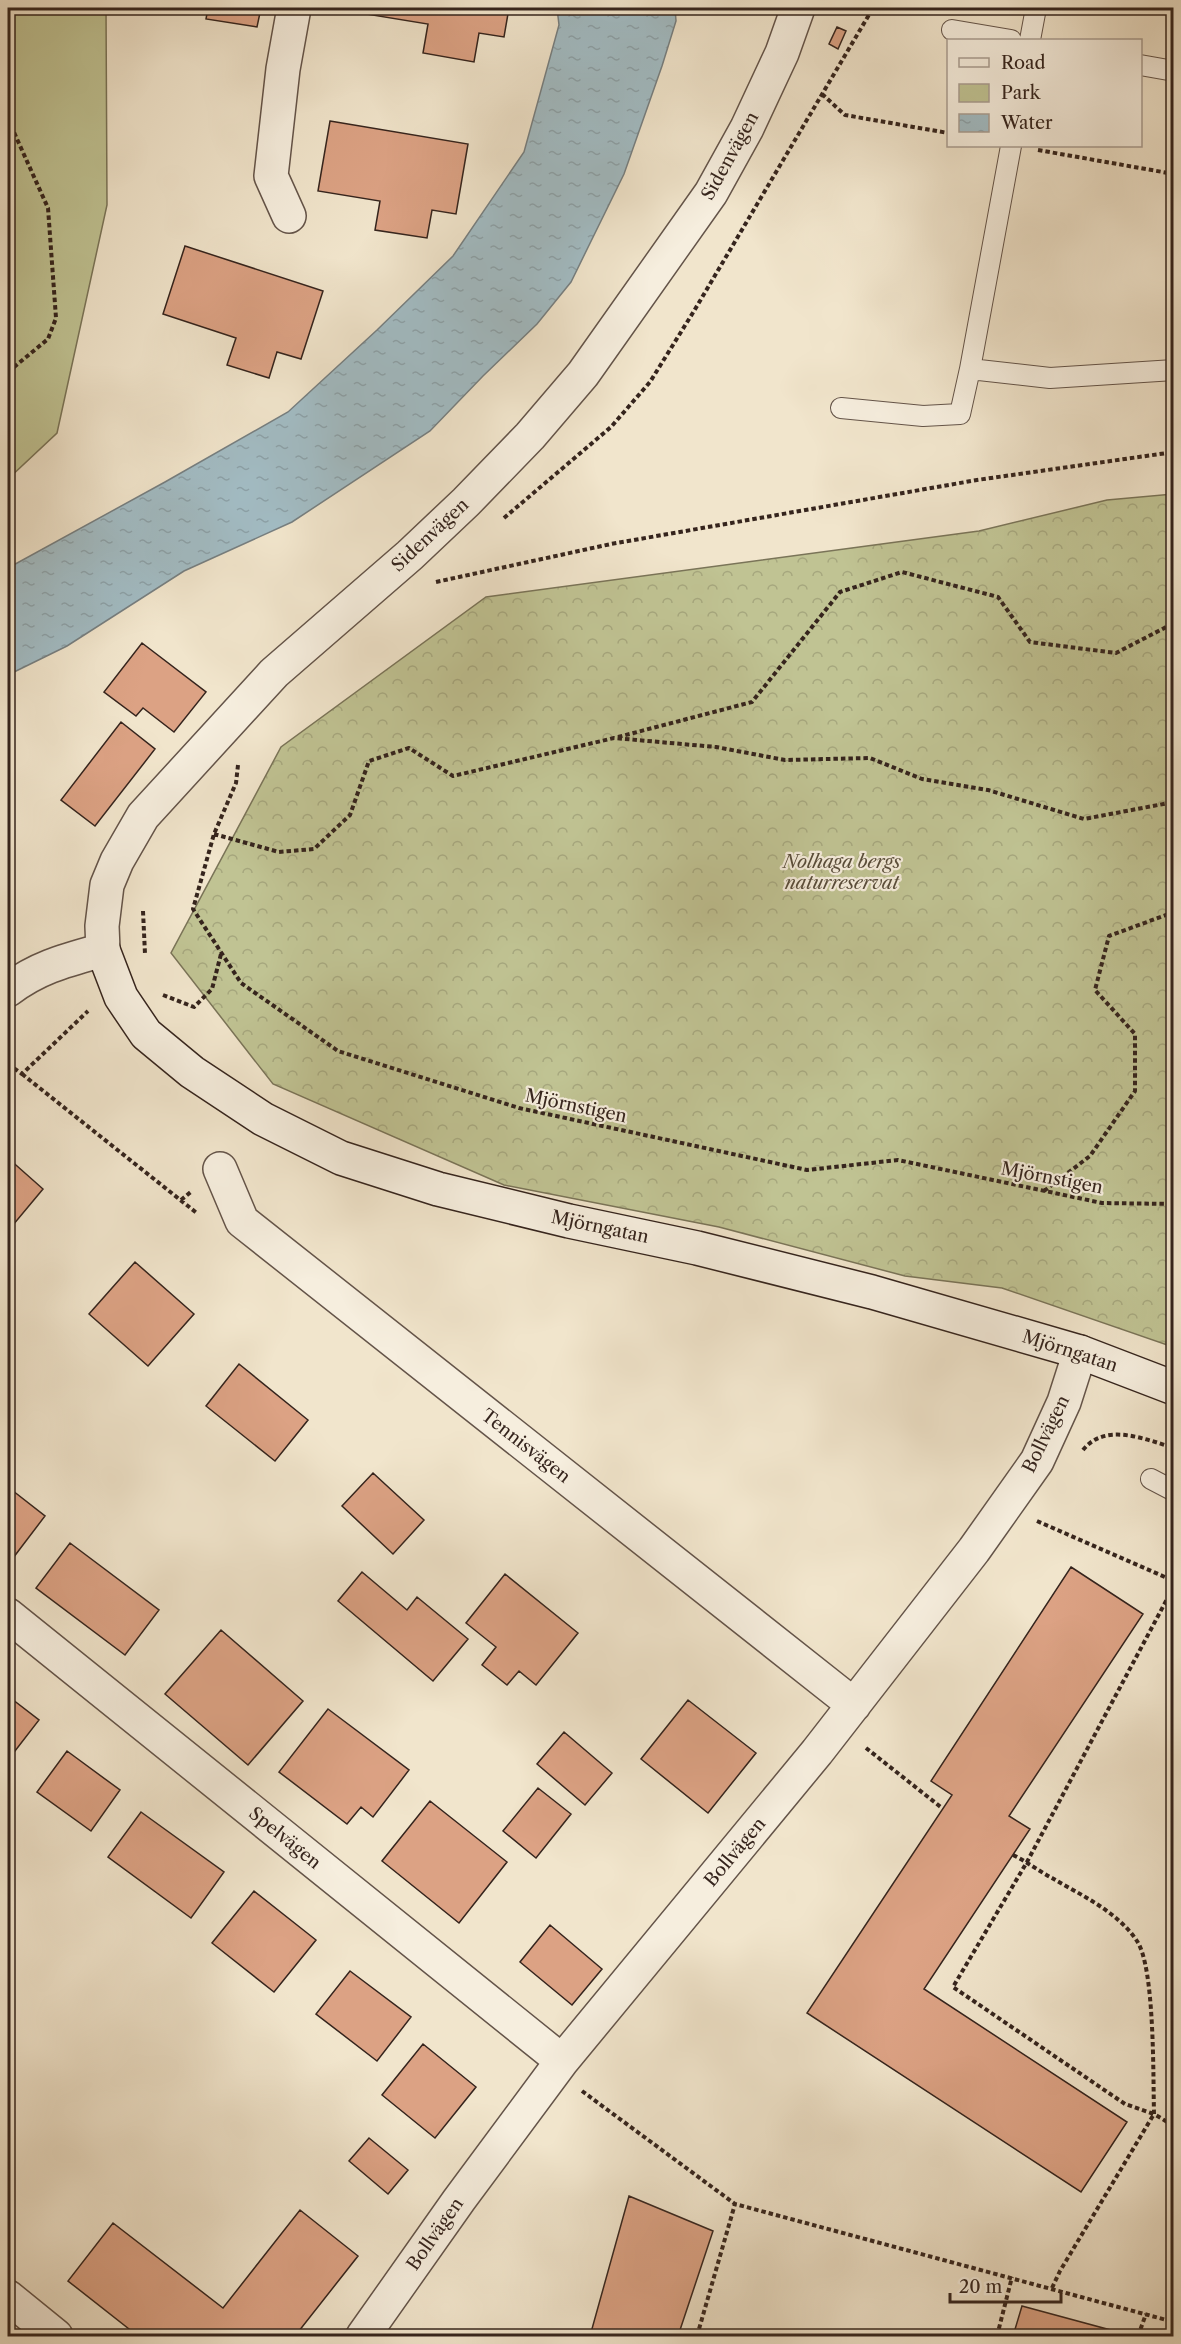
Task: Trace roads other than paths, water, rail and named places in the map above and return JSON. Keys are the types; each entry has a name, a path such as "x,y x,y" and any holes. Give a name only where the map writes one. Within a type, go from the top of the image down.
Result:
{"street":[{"path":"289,216 271,176 283,69 294,8"},
{"name":"Sidenvägen","path":"103,950 102,926 107,885 117,861 143,816 274,673 410,555 466,502 530,436 583,374 711,193 747,128 782,53 798,8"},
{"path":"8,990 28,974 103,950"},
{"name":"Mjörngatan","path":"103,950 121,997 146,1034 192,1072 263,1119 341,1158 438,1189 569,1221 697,1248 872,1292 1080,1352 1173,1388"},
{"name":"Tennisvägen","path":"220,1169 242,1221 854,1705"},
{"name":"Bollvägen","path":"363,2337 459,2200 559,2065 854,1705 974,1550 1037,1461 1064,1402 1080,1352"},
{"name":"Spelvägen","path":"8,1615 559,2065"},
{"path":"8,2297 56,2337"}],"lane":[{"path":"1030,39 1035,8"},
{"path":"952,30 1005,39"},
{"path":"1142,65 1173,71"},
{"path":"841,408 923,416 960,414 1011,147"},
{"path":"970,369 1050,378 1173,370"},
{"path":"1151,1479 1173,1491"}],"water":[{"path":"557,8 675,8 676,21 624,174 571,282 537,324 430,431 292,522 184,571 67,646 8,675 8,568 288,412 453,256 524,152 559,25"}],"park label":[{"name":"Nolhaga bergs naturreservat","path":"842,872"}]}
